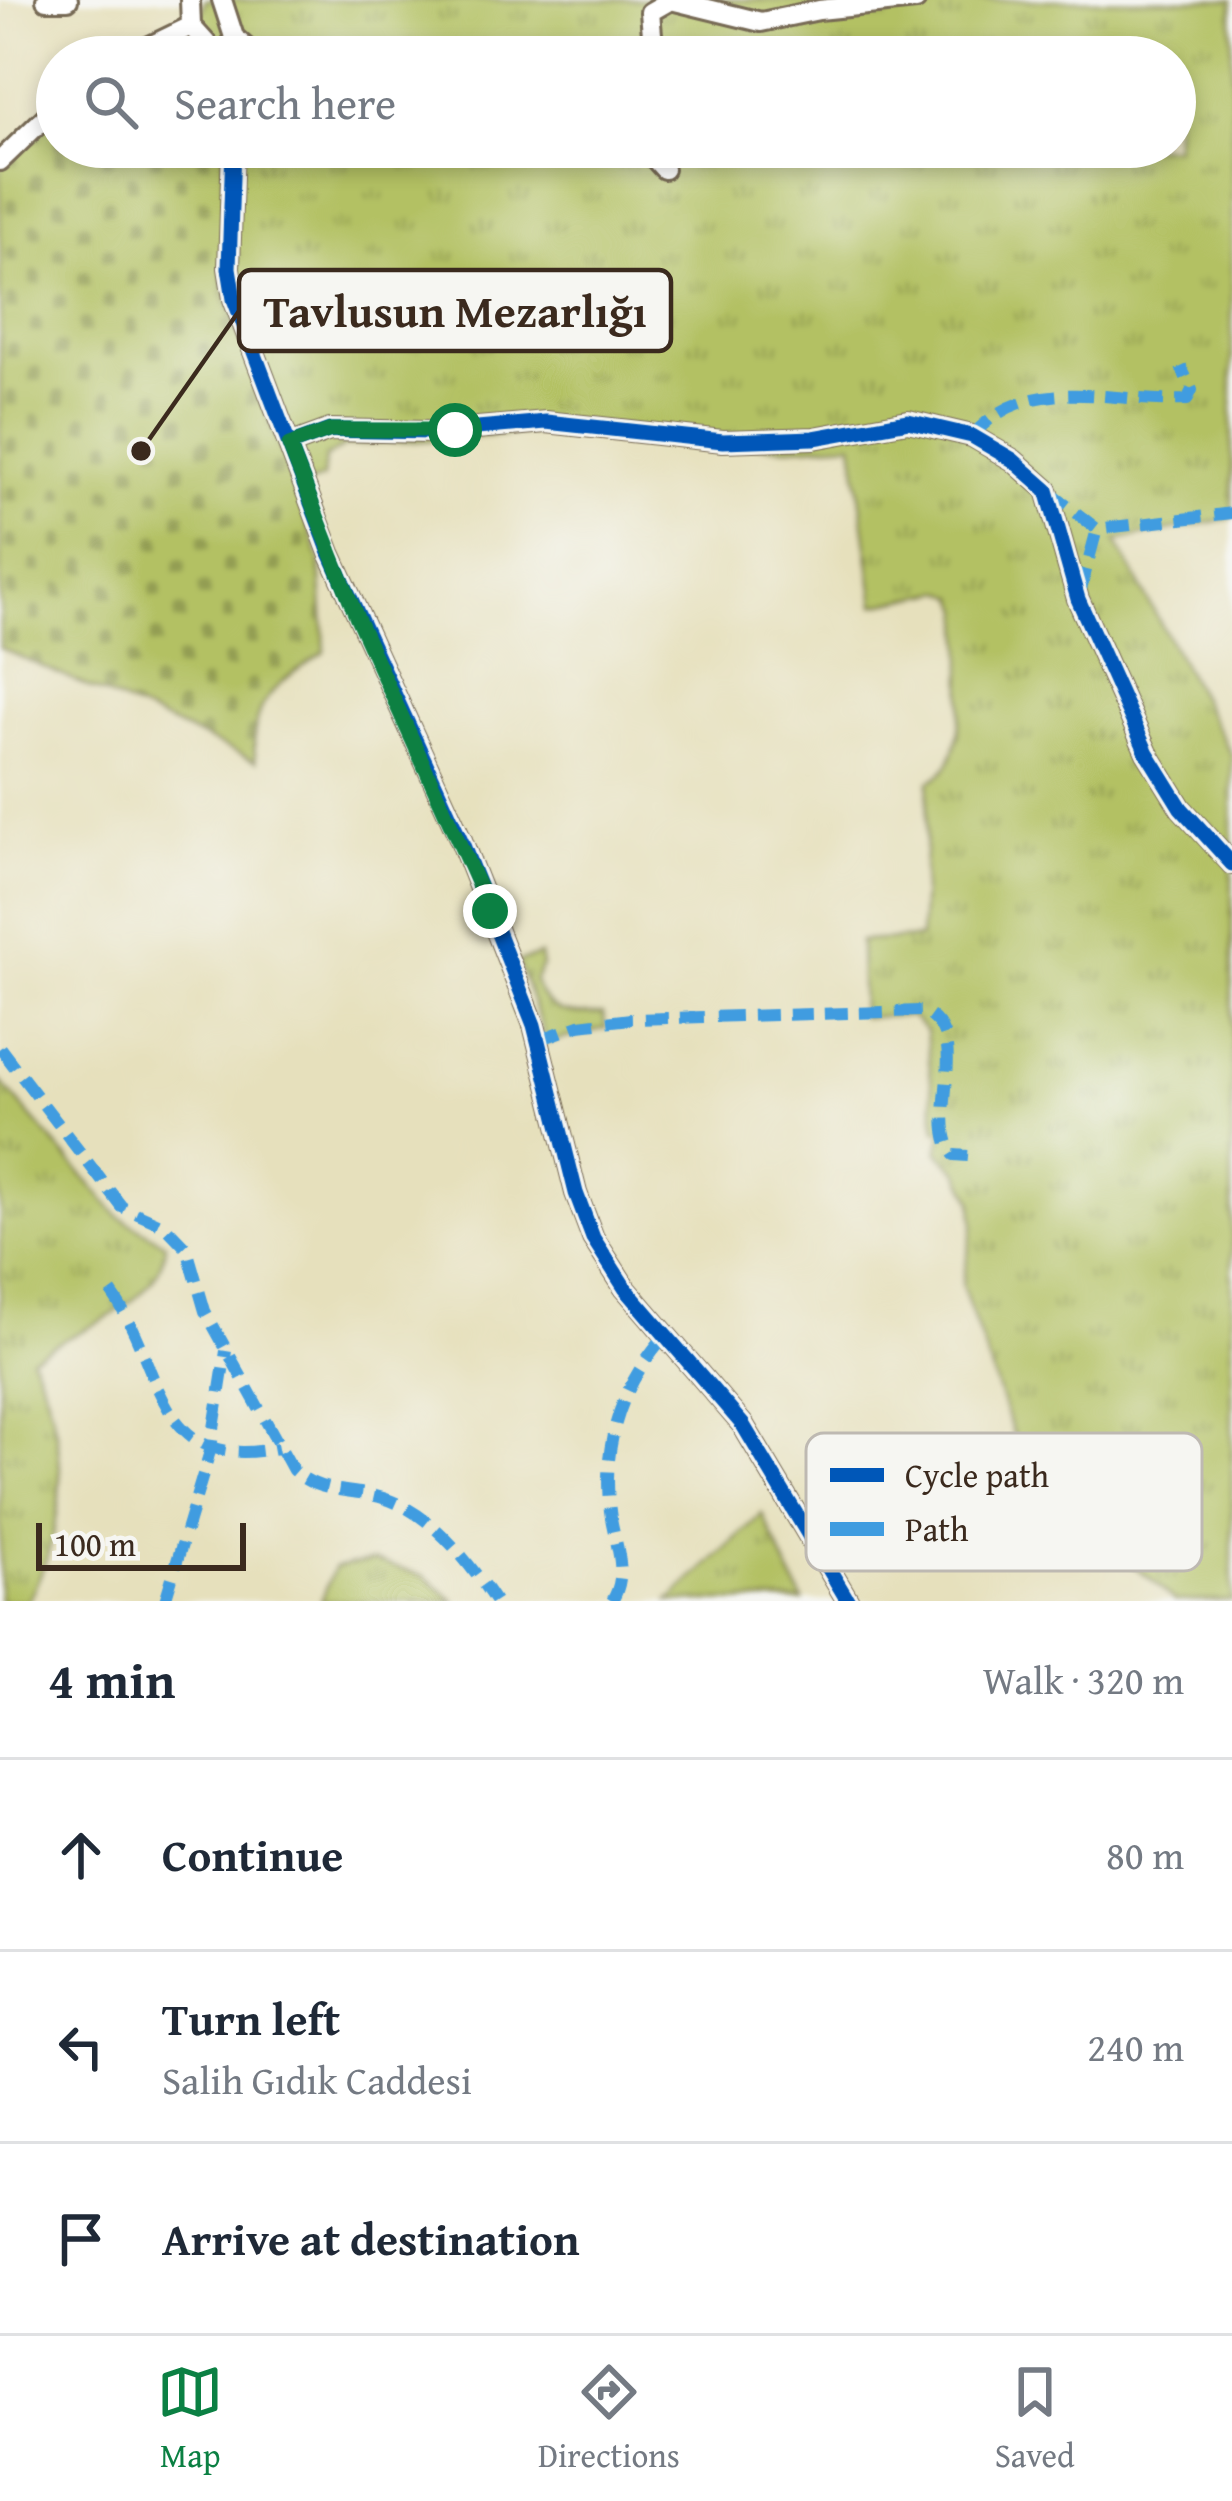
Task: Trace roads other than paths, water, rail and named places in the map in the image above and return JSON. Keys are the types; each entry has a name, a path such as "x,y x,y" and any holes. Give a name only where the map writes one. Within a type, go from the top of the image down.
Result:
{"street":[{"path":"46,0 68,0"},
{"path":"222,0 233,36"},
{"path":"652,36 649,6 671,1 761,22 819,10 916,0"},
{"path":"153,36 188,8 206,36"},
{"path":"0,161 36,126"},
{"path":"233,168 232,289 357,618 474,869 535,1025 576,1193 593,1238 626,1288 743,1425 806,1531"},
{"path":"289,445 321,431 431,432 516,422 754,441 814,438 908,421 972,436 1013,460 1047,490 1078,599 1147,753 1180,808 1232,864"},
{"path":"830,1571 848,1601"}],"place":[{"name":"Tavlusun Mezarlığı","path":"141,451"}]}
